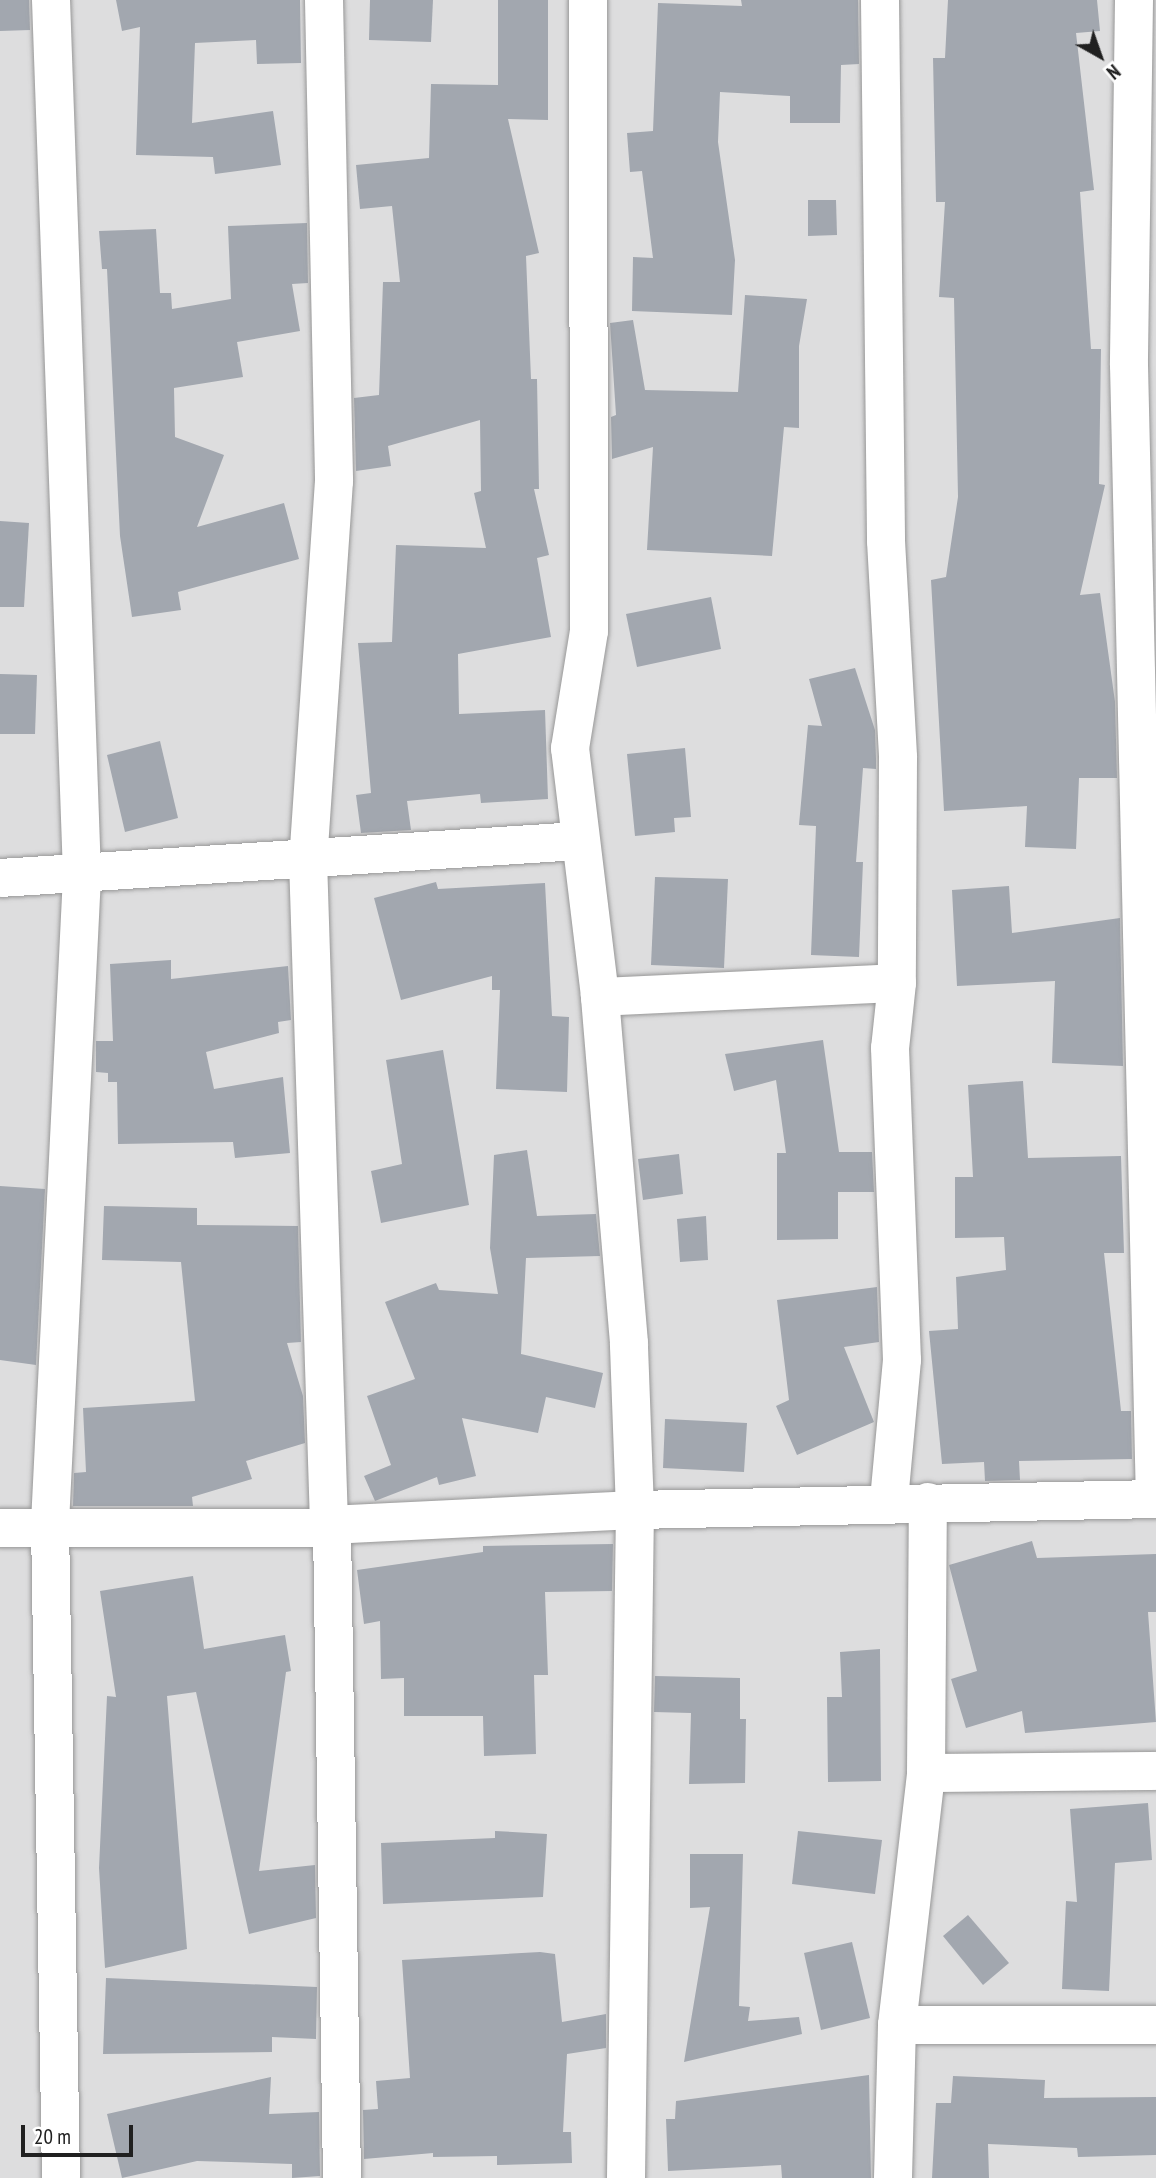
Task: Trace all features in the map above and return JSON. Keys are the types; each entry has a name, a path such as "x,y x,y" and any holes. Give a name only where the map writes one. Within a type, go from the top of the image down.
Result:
{"street":[{"path":"51,0 82,876 50,1524 61,2178"},
{"path":"324,0 334,481 308,859 330,1527 342,2178"},
{"path":"588,0 589,631 570,748 579,841 600,997 629,1343 635,1510 626,2178"},
{"path":"880,0 886,541 898,758 897,983 890,1048 902,1360 889,1501"},
{"path":"0,1528 50,1524 330,1527 635,1510 889,1501 1156,1499 1129,365 1134,0"},
{"path":"0,877 82,876 579,841"},
{"path":"600,997 897,983"},
{"path":"893,2178 897,2025 926,1773 928,1502"},
{"path":"926,1773 1156,1771"},
{"path":"897,2025 1156,2025"}],"shaded area":[{"path":"0,0 1156,0 1156,2178 0,2178"}],"building":[{"path":"0,0 29,0 30,30 0,31"},
{"path":"116,0 300,0 301,63 257,64 256,40 195,43 192,123 273,111 281,165 215,174 213,157 136,155 140,27 122,31"},
{"path":"370,0 433,0 431,42 369,40"},
{"path":"498,0 548,0 548,120 508,119 539,253 526,256 531,379 537,379 539,489 534,489 549,555 537,558 551,637 458,654 459,714 545,710 548,799 481,803 480,794 407,801 411,830 361,833 356,795 371,793 358,643 392,642 396,545 486,548 474,493 481,491 480,420 388,446 391,466 356,471 354,398 379,395 383,282 400,282 392,206 360,209 356,165 429,158 431,84 498,85"},
{"path":"741,0 858,0 859,64 841,65 840,123 790,123 790,96 720,92 718,142 735,260 732,315 632,311 633,257 653,258 642,171 630,172 627,133 653,131 658,3 742,6"},
{"path":"948,0 1097,0 1100,31 1076,33 1094,190 1080,192 1091,349 1101,349 1099,484 1105,485 1080,595 1100,593 1115,702 1117,778 1079,778 1076,849 1025,847 1027,806 944,811 931,580 946,577 958,497 954,298 939,297 945,202 936,202 933,58 945,58"},
{"path":"808,200 836,200 837,235 808,236"},
{"path":"307,223 308,283 292,284 300,331 237,342 243,377 174,388 175,437 224,455 197,527 284,503 299,559 178,592 181,610 132,617 120,536 107,269 102,269 99,231 156,229 160,293 171,293 172,309 231,299 228,226"},
{"path":"745,295 807,299 799,346 799,428 784,427 772,556 647,550 653,447 612,459 611,417 616,415 610,323 633,320 645,390 738,392"},
{"path":"0,521 29,523 24,607 0,607"},
{"path":"711,597 721,649 637,667 626,614"},
{"path":"855,668 875,730 876,759 876,769 863,768 856,862 863,862 859,957 811,955 816,826 799,825 808,725 822,726 809,679"},
{"path":"0,674 37,675 35,734 0,734"},
{"path":"160,741 178,818 125,832 107,755"},
{"path":"685,748 691,817 674,818 675,832 635,836 627,754"},
{"path":"655,877 728,879 724,968 651,965"},
{"path":"436,882 438,889 545,883 552,1016 569,1017 567,1092 496,1089 500,990 492,990 492,976 401,1000 374,898"},
{"path":"1009,886 1012,933 1120,918 1123,1066 1052,1063 1055,981 957,986 952,890"},
{"path":"171,960 171,979 288,966 291,1020 278,1022 279,1033 206,1052 214,1089 283,1077 290,1153 235,1158 233,1142 118,1144 117,1082 108,1082 108,1073 96,1072 96,1041 113,1041 110,964"},
{"path":"823,1040 839,1152 872,1152 874,1192 838,1192 838,1239 777,1240 777,1153 786,1153 776,1080 734,1091 725,1054"},
{"path":"443,1050 469,1205 381,1223 371,1171 402,1164 386,1060"},
{"path":"1023,1081 1028,1158 1121,1156 1124,1253 1104,1253 1121,1411 1131,1411 1132,1459 1019,1461 1020,1480 985,1481 984,1462 942,1464 929,1331 958,1329 956,1277 1006,1270 1004,1237 955,1238 955,1177 973,1177 968,1085"},
{"path":"527,1150 537,1216 596,1214 600,1256 526,1258 521,1354 603,1373 595,1408 546,1397 538,1433 462,1418 476,1476 439,1485 437,1477 375,1501 364,1476 391,1465 367,1396 415,1379 385,1302 436,1283 439,1290 498,1294 490,1248 494,1155"},
{"path":"679,1154 683,1194 643,1200 638,1159"},
{"path":"0,1186 45,1189 36,1365 0,1360"},
{"path":"104,1206 197,1208 197,1225 298,1226 301,1342 287,1343 303,1396 305,1443 246,1461 252,1479 192,1497 193,1506 73,1506 74,1473 86,1472 83,1408 195,1401 181,1262 102,1260"},
{"path":"706,1216 708,1260 680,1262 677,1219"},
{"path":"877,1287 879,1342 844,1347 874,1422 797,1455 776,1406 789,1400 777,1300"},
{"path":"665,1419 747,1423 744,1472 663,1468"},
{"path":"1032,1541 1037,1558 1156,1554 1156,1612 1148,1612 1156,1722 1025,1733 1022,1711 966,1728 951,1679 977,1671 949,1565"},
{"path":"613,1544 612,1591 545,1592 548,1675 534,1675 536,1754 484,1756 483,1716 404,1716 404,1678 381,1679 380,1621 364,1624 357,1570 483,1552 483,1546"},
{"path":"193,1576 204,1649 285,1635 291,1671 286,1672 259,1871 315,1865 316,1918 249,1934 196,1692 167,1696 187,1949 105,1968 99,1868 107,1696 116,1697 100,1591"},
{"path":"880,1649 881,1781 828,1782 827,1697 842,1697 840,1652"},
{"path":"655,1676 740,1678 740,1719 746,1719 745,1783 689,1784 691,1713 654,1712"},
{"path":"1148,1803 1152,1860 1115,1863 1109,1991 1062,1989 1066,1901 1077,1902 1070,1809"},
{"path":"495,1831 547,1834 543,1897 383,1904 381,1843 495,1838"},
{"path":"798,1831 882,1840 875,1894 792,1884"},
{"path":"690,1854 743,1854 739,2006 750,2007 748,2021 799,2017 802,2034 684,2062 710,1907 690,1908"},
{"path":"968,1915 1009,1963 983,1985 943,1936"},
{"path":"852,1942 870,2018 821,2030 804,1953"},
{"path":"540,1952 555,1954 562,2022 606,2014 606,2048 567,2054 563,2132 571,2132 572,2163 497,2165 497,2156 433,2157 433,2153 364,2159 363,2110 378,2109 376,2081 410,2078 402,1960"},
{"path":"106,1978 317,1987 316,2039 272,2037 272,2052 103,2054"},
{"path":"869,2075 871,2178 782,2178 781,2165 668,2171 666,2119 675,2119 676,2101"},
{"path":"953,2076 1045,2080 1044,2098 1156,2097 1156,2155 1078,2157 1077,2148 988,2144 989,2178 932,2178 936,2103 951,2103"},
{"path":"271,2077 269,2114 319,2112 320,2176 292,2178 292,2164 197,2161 122,2178 107,2114"}]}
